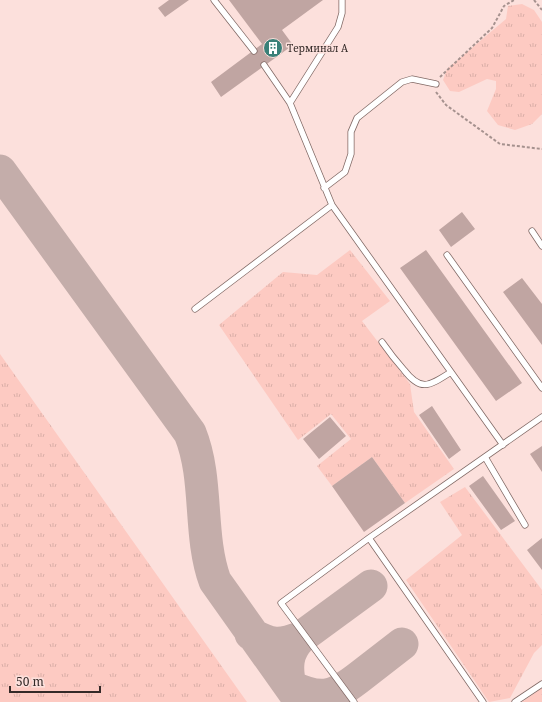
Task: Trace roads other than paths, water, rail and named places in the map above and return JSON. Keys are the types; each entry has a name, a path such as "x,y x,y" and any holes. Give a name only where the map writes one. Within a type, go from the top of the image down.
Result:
{"lane":[{"path":"214,0 254,50"},
{"path":"290,103 338,27 342,13 342,0"},
{"path":"264,66 290,103 332,205 503,445"},
{"path":"324,188 345,172 351,154 352,126 357,118 402,82 412,79 436,84"},
{"path":"195,309 332,205"},
{"path":"532,231 542,246"},
{"path":"447,255 542,388"},
{"path":"382,342 413,381 427,384 436,381 451,372"},
{"path":"354,702 280,603 369,538 542,417"},
{"path":"485,457 525,525"},
{"path":"369,538 483,702"},
{"path":"515,702 542,684"}],"place":[{"name":"Терминал А","path":"273,48"}]}
